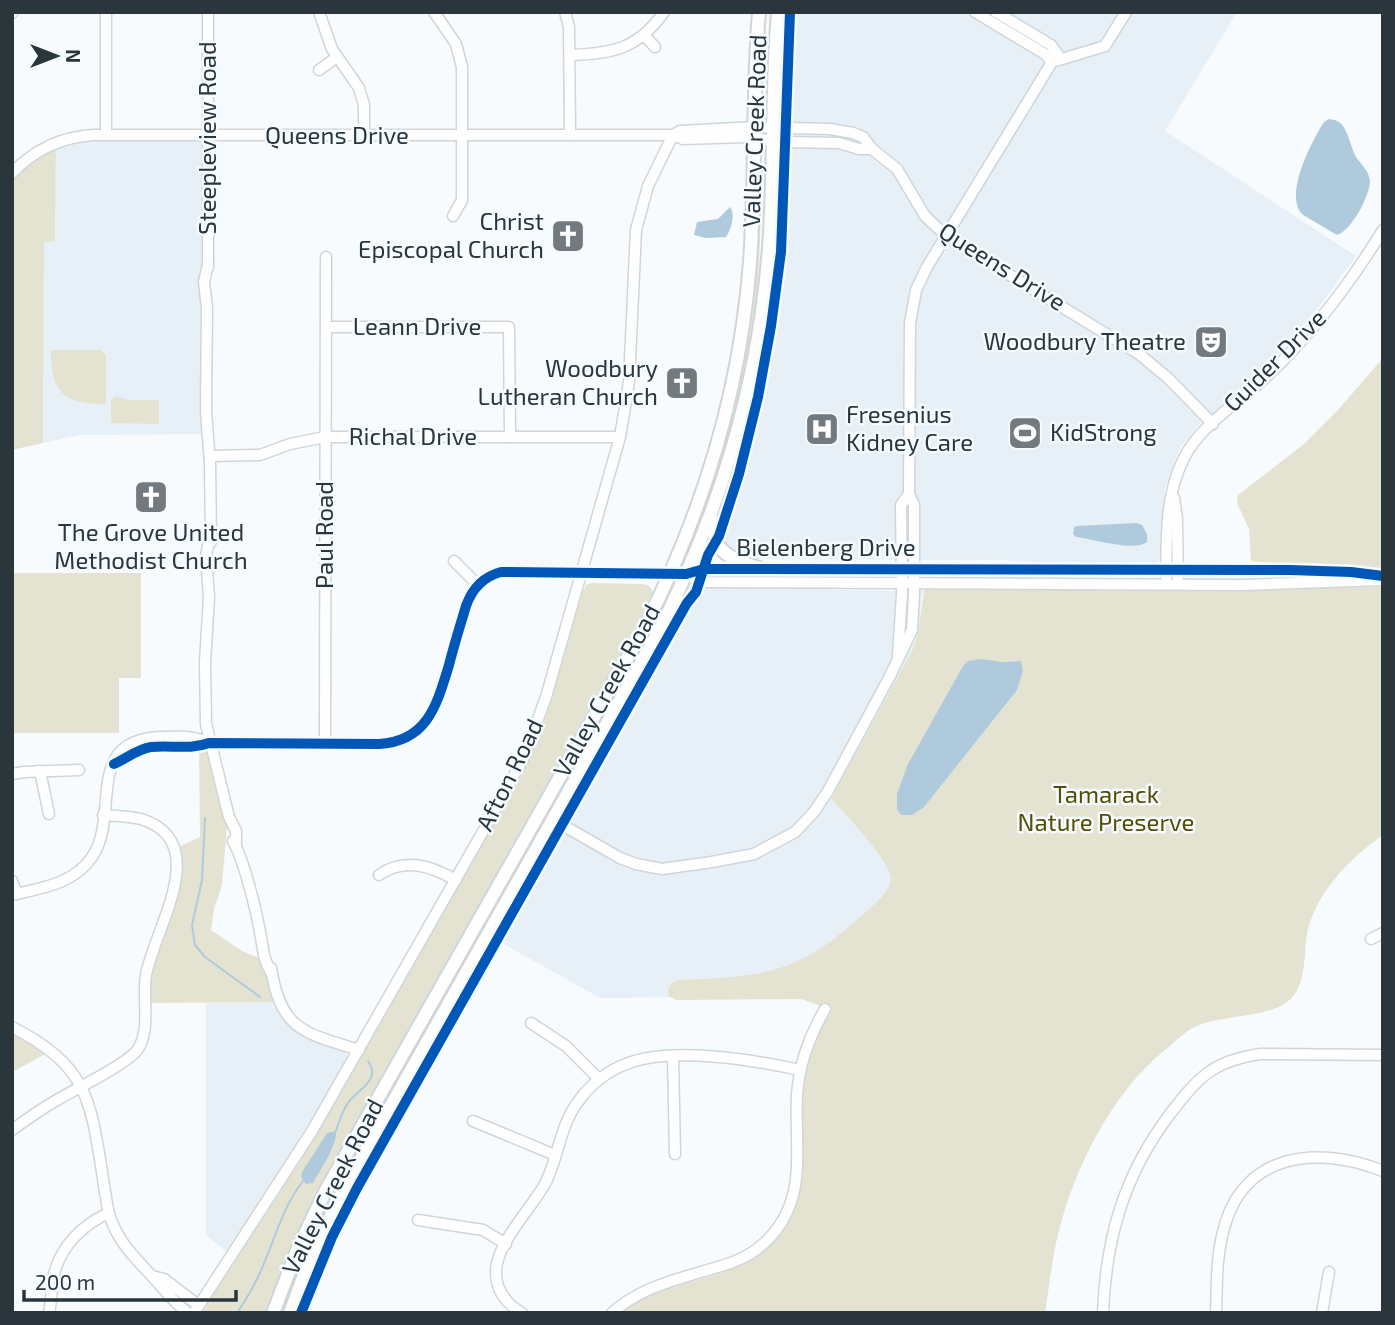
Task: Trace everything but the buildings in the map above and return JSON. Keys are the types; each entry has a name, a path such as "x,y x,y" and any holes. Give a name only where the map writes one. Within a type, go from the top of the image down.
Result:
{"main road":[{"name":"Valley Creek Road","path":"273,1313 305,1233 338,1166 634,645 671,573 711,469 738,358 750,261 759,12"},
{"name":"Valley Creek Road","path":"290,1313 313,1252 345,1187 657,635 711,514 740,421 759,332 769,251 778,12"},
{"path":"711,514 713,534 719,548 726,555 762,569"}],"street":[{"path":"106,12 106,135"},
{"name":"Steepleview Road","path":"208,12 210,283 206,299 206,411 213,556 209,575 205,720 229,817 236,831 236,847 262,942 270,956 281,1005 293,1023 313,1035 359,1050"},
{"path":"319,12 327,39 359,88 364,105 365,135"},
{"path":"434,12 451,35 459,54 463,82 462,200 453,216"},
{"path":"565,12 569,27 570,135"},
{"path":"570,55 612,52 634,43 664,12"},
{"path":"975,12 1056,60"},
{"path":"996,12 1051,45 1056,60"},
{"path":"552,819 620,858 648,867 677,868 739,858 765,849 795,832 814,812 870,714 912,630 915,505 909,494 912,305 921,279 1056,60 1105,46 1126,12"},
{"path":"644,35 655,47"},
{"path":"319,71 337,57"},
{"name":"Queens Drive","path":"12,173 30,157 56,143 83,136 673,135 683,139 754,132 773,134 830,129 853,133 863,137 872,149 897,169 925,216 946,236 1126,345 1160,371 1213,424"},
{"name":"Afton Road","path":"196,1309 297,1156 456,880 527,750 546,697 620,437 629,382 636,230 648,186 673,135"},
{"name":"Guider Drive","path":"1178,584 1172,569 1167,520 1184,457 1213,424 1268,376 1295,347 1338,296 1383,230"},
{"name":"Paul Road","path":"325,744 326,257"},
{"name":"Leann Drive","path":"326,327 509,327 510,437"},
{"name":"Richal Drive","path":"210,456 260,455 300,441 326,437 620,437"},
{"path":"898,659 902,583 901,505 909,494"},
{"path":"12,881 14,895 51,886 67,880 92,857 98,843 107,778 119,752 146,738 197,737 209,743 325,744 393,742 411,735 424,723 438,702 466,606 478,584 454,561"},
{"name":"Bielenberg Drive","path":"478,584 488,576 505,571 686,574 704,569 1338,571 1383,578"},
{"name":"Guider Drive","path":"1166,584 1172,569"},
{"name":"Bielenberg Drive","path":"686,574 699,582 1178,584 1329,583 1383,578"},
{"path":"12,775 79,770"},
{"path":"40,771 49,814"},
{"path":"12,1130 39,1110 125,1060 138,1049 144,1030 146,975 178,874 174,849 160,830 140,819 103,814"},
{"path":"379,875 394,866 415,865 435,869 456,880"},
{"path":"1371,939 1383,933"},
{"path":"612,1313 631,1298 657,1285 738,1260 758,1248 775,1232 787,1213 795,1191 800,1070 811,1036 825,1009"},
{"path":"531,1023 566,1046 598,1079"},
{"path":"12,1027 37,1040 55,1054 71,1070 81,1086 93,1117 109,1213 117,1233 130,1254 188,1313"},
{"path":"1103,1313 1107,1256 1120,1207 1152,1139 1194,1083 1223,1063 1260,1054 1383,1055"},
{"path":"520,1312 502,1295 496,1279 497,1263 547,1180 571,1111 598,1079 641,1059 673,1057 729,1058 800,1070"},
{"path":"673,1057 675,1154"},
{"path":"473,1121 555,1155"},
{"path":"1216,1313 1217,1266 1223,1231 1230,1211 1252,1180 1276,1164 1304,1156 1347,1160 1383,1171"},
{"path":"49,1313 55,1273 61,1256 85,1227 109,1213"},
{"path":"418,1220 483,1230 506,1244"},
{"path":"1322,1313 1329,1272"},
{"path":"152,1276 164,1279 196,1309"}],"shaded area":[{"path":"786,12 1237,12 1165,131 1356,256 1326,298 1288,342 1197,427 1180,448 1165,488 1162,555 1156,563 745,559 721,545 716,521 736,466 752,408 777,252"},
{"path":"208,136 207,434 81,435 43,443 44,241 55,241 56,143 68,139"},
{"path":"696,588 891,591 930,588 922,594 919,625 911,654 834,793 898,880 813,996 600,998 493,938 684,598"},
{"path":"274,1000 282,1017 295,1031 309,1039 343,1050 348,1057 306,1132 227,1252 206,1235 206,1003"}],"green space":[{"path":"56,143 55,241 44,242 43,443 12,450 12,173"},
{"path":"758,165 763,165 757,313 732,432 721,465 731,411"},
{"path":"51,350 101,350 106,355 106,404 80,402 63,393 53,377"},
{"path":"1383,358 1383,568 1251,561 1249,529 1237,503 1238,495 1304,444"},
{"path":"117,396 128,400 159,400 159,424 111,423 111,399"},
{"path":"12,573 141,573 141,678 119,678 119,733 12,733"},
{"path":"643,584 649,586 653,592 321,1184 265,1313 201,1313 315,1138 523,773 546,717 582,593 586,585"},
{"name":"Tamarack Nature Preserve","path":"1383,587 1383,835 1358,854 1336,878 1318,904 1307,934 1301,981 1294,995 1275,1009 1206,1023 1191,1029 1146,1068 1112,1110 1085,1158 1065,1209 1056,1244 1045,1313 620,1313 655,1293 732,1269 749,1260 766,1249 782,1232 792,1214 799,1194 801,1174 805,1077 813,1046 832,1008 823,1002 821,1006 801,999 676,1000 669,996 669,988 678,980 737,976 781,968 822,947 844,931 887,890 891,880 887,867 831,799 912,651 918,632 924,591 928,588"},
{"path":"628,669 601,724 282,1313 297,1263 338,1177"},
{"path":"209,743 228,815 222,885 211,930 242,951 264,960 280,1002 144,1003 146,975 176,883 174,849 200,837 199,747"},
{"path":"12,1027 51,1051 12,1072"}],"water":[{"path":"1329,119 1343,126 1370,181 1359,212 1348,227 1337,235 1303,215 1296,195 1307,155 1324,122"},
{"path":"730,207 732,222 726,237 706,238 694,235 697,222 718,219"},
{"path":"1142,525 1147,534 1147,542 1141,545 1113,544 1076,537 1073,534 1074,527 1077,526"},
{"path":"968,661 1021,661 1023,671 1017,690 924,807 912,815 901,815 897,809 897,794 908,764 963,666"},
{"path":"336,1131 334,1143 324,1164 313,1183 306,1184 301,1177 302,1172 327,1133"}],"waterway":[{"path":"205,818 202,880 192,925 195,945 205,957 260,997"},
{"path":"336,1131 348,1103 370,1079 372,1068 368,1061"},
{"path":"237,1313 257,1280 283,1215 303,1181"}],"cycle path":[{"path":"301,1313 332,1237 357,1188 687,603 696,592 708,555 719,536 739,474 758,397 771,326 781,252 790,12"},
{"path":"114,764 151,747 187,747 209,743 379,744 409,736 420,728 434,706 471,594 483,580 501,572 686,574 704,569 1290,570 1383,576"}],"place":[{"name":"Christ Episcopal Church","path":"568,236"},
{"name":"Woodbury Theatre","path":"1211,342"},
{"name":"Woodbury Lutheran Church","path":"682,383"},
{"name":"Fresenius Kidney Care","path":"822,429"},
{"name":"KidStrong","path":"1025,433"},
{"name":"The Grove United Methodist Church","path":"151,497"}]}
